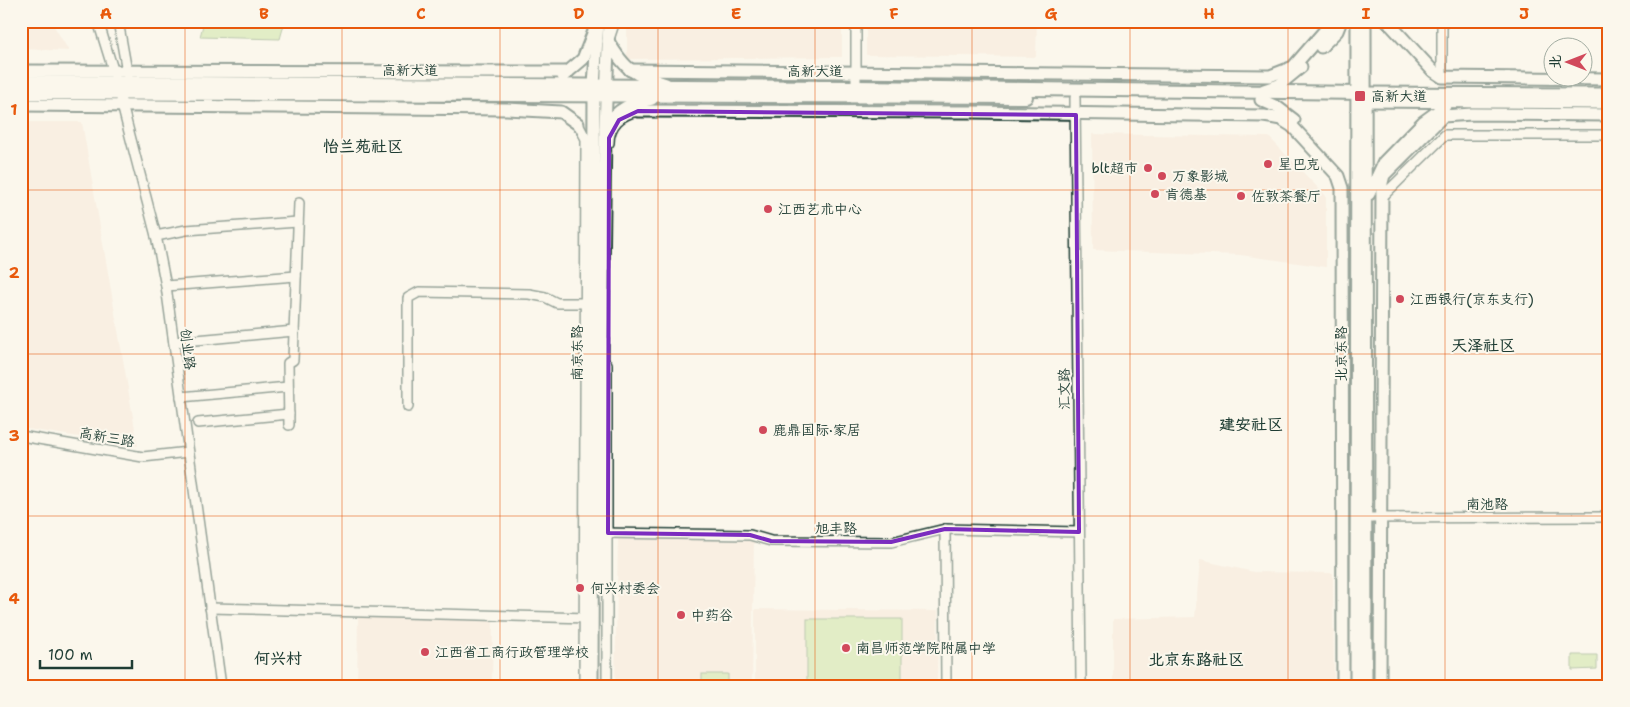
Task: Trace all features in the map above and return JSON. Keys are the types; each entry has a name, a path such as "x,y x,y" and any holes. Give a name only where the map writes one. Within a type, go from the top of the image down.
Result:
{"highway":[{"name":"高新大道","path":"21,82 121,80 541,86 600,91"},
{"name":"高新大道","path":"21,93 121,80 514,95 600,91 672,91 1075,98 1361,97"},
{"name":"高新大道","path":"672,91 856,80 1261,96"}],"main road":[{"path":"630,70 856,80 1270,76 1292,68 1333,21"},
{"path":"1341,21 1337,31 1299,69 1261,96 1297,122 1336,164 1348,180 1360,206"},
{"name":"北京东路","path":"1357,21 1361,97"},
{"name":"北京东路","path":"1356,686 1361,97 1365,21"},
{"path":"1360,206 1384,162 1423,122 1457,98 1428,76 1384,31 1378,21"},
{"path":"1387,21 1433,71 1442,77 1609,79"},
{"path":"541,86 557,80 583,59 602,22"},
{"name":"南京东路","path":"592,686 588,618 600,533 594,154 600,91 608,41 602,22"},
{"name":"南京东路","path":"598,686 605,128 600,91 602,22"},
{"path":"608,41 621,63 630,70 672,91"},
{"path":"21,71 121,80 568,72"},
{"path":"605,128 611,117 630,103 672,91"},
{"name":"高新大道","path":"1457,98 1609,94"},
{"path":"514,95 571,109 590,129 594,154"},
{"name":"高新大道","path":"1361,97 1609,103"},
{"path":"21,106 535,110 561,112 578,124"},
{"path":"638,111 973,112 1076,115 1264,116 1281,119 1292,126 1338,176 1342,188 1342,686"},
{"path":"1380,686 1382,183 1389,168 1442,116 1472,114 1609,115"},
{"name":"北京东路","path":"1360,206 1366,518 1366,686"}],"street":[{"name":"创业路","path":"98,21 121,80"},
{"name":"创业路","path":"118,21 123,107 156,236 166,286 221,686"},
{"path":"608,41 615,21"},
{"path":"856,21 856,80"},
{"path":"1442,21 1442,77"},
{"name":"汇文路","path":"1075,98 1081,681"},
{"path":"607,686 600,533 609,138 612,128 626,113 638,111"},
{"path":"578,124 586,139 588,618 584,686"},
{"path":"1382,197 1445,135 1609,136"},
{"path":"586,208 594,176"},
{"path":"289,424 288,364 293,360 298,203"},
{"path":"156,236 186,230 298,222"},
{"path":"166,286 296,276"},
{"path":"408,407 408,298 419,292 520,294 545,297 557,303 586,303"},
{"path":"174,342 294,331"},
{"path":"181,397 288,386"},
{"path":"198,423 289,414"},
{"name":"高新三路","path":"21,436 143,457 188,452"},
{"name":"南池路","path":"1366,518 1609,517"},
{"path":"945,528 946,686"},
{"name":"旭丰路","path":"600,533 750,535 771,541 891,542 945,528 1079,532"},
{"path":"210,608 588,618"}],"highlighted area":[{"path":"638,111 1076,115 1079,532 945,529 891,542 771,541 750,535 608,533 608,171 609,138 619,120"}],"shaded area":[{"path":"21,21 51,21 69,51 21,49"},
{"path":"627,21 842,21 842,57 627,59"},
{"path":"866,21 1037,21 1036,57 866,55"},
{"path":"21,122 82,122 138,446 21,428"},
{"path":"1092,134 1269,137 1326,196 1326,267 1240,255 1093,250"},
{"path":"618,539 754,541 752,686 615,686"},
{"path":"1200,560 1254,572 1333,573 1334,686 1113,686 1113,619 1195,617"},
{"name":"南昌师范学院附属中学","path":"755,609 938,611 937,686 755,686"},
{"name":"江西省工商行政管理学校","path":"358,615 493,618 492,686 357,686"}],"green space":[{"path":"204,21 285,21 280,39 200,37"},
{"path":"807,619 902,619 902,683 807,683"},
{"path":"1572,655 1597,655 1597,669 1572,670"},
{"path":"702,674 728,674 728,686 702,686"}],"place":[{"name":"高新大道","path":"1360,96"},
{"name":"星巴克","path":"1268,164"},
{"name":"blt超市","path":"1148,168"},
{"name":"万象影城","path":"1162,176"},
{"name":"肯德基","path":"1155,194"},
{"name":"佐敦茶餐厅","path":"1241,196"},
{"name":"江西艺术中心","path":"768,209"},
{"name":"江西银行(京东支行)","path":"1400,299"},
{"name":"鹿鼎国际·家居","path":"763,430"},
{"name":"何兴村委会","path":"580,588"},
{"name":"中药谷","path":"681,615"},
{"name":"南昌师范学院附属中学","path":"846,648"},
{"name":"江西省工商行政管理学校","path":"425,652"}],"district":[{"name":"怡兰苑社区","path":"363,146"},
{"name":"天泽社区","path":"1483,345"},
{"name":"建安社区","path":"1251,424"},
{"name":"何兴村","path":"278,658"},
{"name":"北京东路社区","path":"1196,659"}]}
